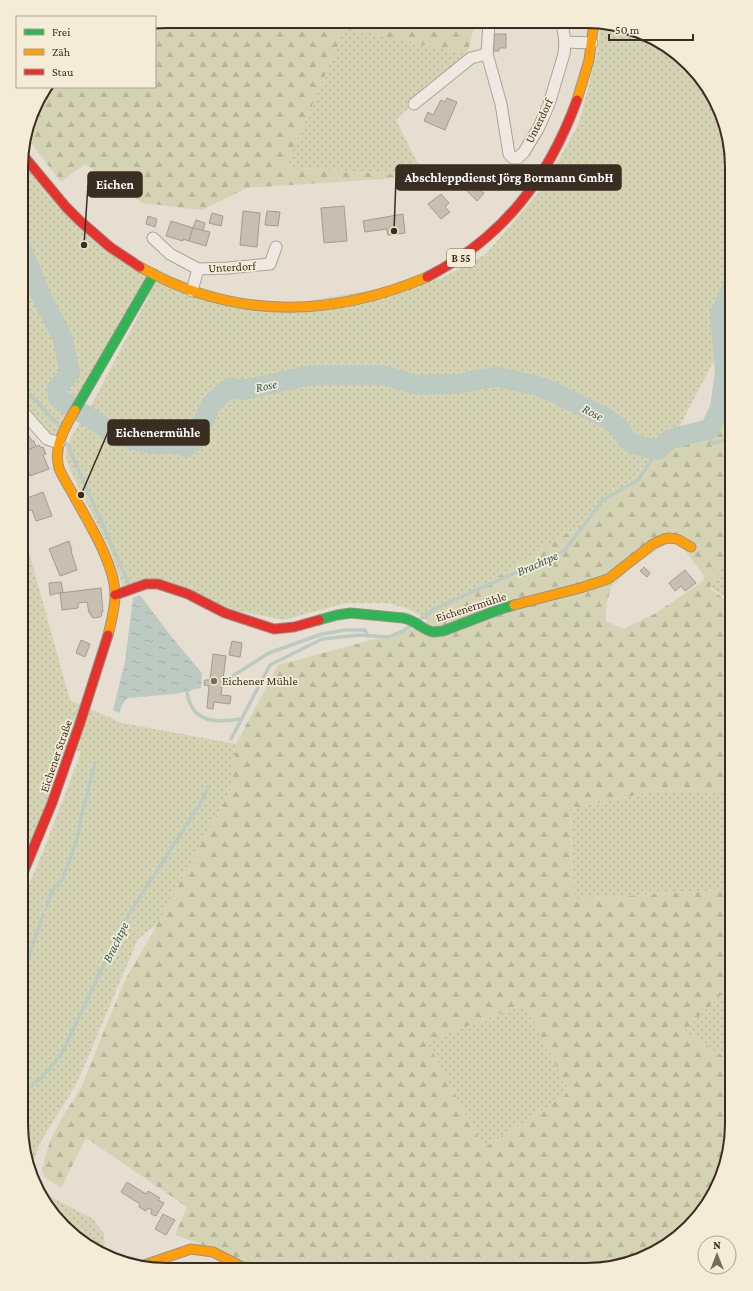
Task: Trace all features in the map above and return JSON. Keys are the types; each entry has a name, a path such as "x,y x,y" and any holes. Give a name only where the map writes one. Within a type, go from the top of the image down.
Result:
{"main road":[{"name":"B 55","path":"28,161 72,213 110,247 133,263 192,291 222,300 255,305 286,307 319,306 372,297 404,286 436,272 456,260 480,244 493,233 523,200 538,179 571,120 580,93 592,43 593,28"},
{"path":"115,595 113,580 94,532 60,468 57,457 58,443 63,430 86,393 154,274"},
{"name":"Eichenermühle","path":"115,595 146,584 158,584 188,594 225,613 274,629 294,627 337,615 351,613 394,616 411,620 434,632 498,610 608,579 660,539 674,537 691,547"},
{"name":"Eichener Straße","path":"28,861 52,803 85,707 108,636 113,615 115,595"},
{"path":"152,1262 191,1249 213,1252 234,1263"}],"street":[{"name":"Unterdorf","path":"489,28 487,54 501,104 509,154 513,158 518,158 524,152 538,129 549,104 564,54 565,42 563,28"},
{"path":"565,42 592,43"},
{"path":"414,104 471,58 487,54"},
{"name":"Unterdorf","path":"153,238 170,254 198,269 270,264 276,247"},
{"name":"Unterdorf","path":"192,291 198,269"},
{"path":"28,417 48,439 58,443"}],"green space":[{"path":"156,28 158,28 345,28 286,167 399,175 398,178 247,188 202,210 142,203 85,164 61,182 31,142 35,123 47,98 54,88 156,88"},
{"path":"345,28 467,54 396,120 423,174 398,178 399,175 286,167"},
{"path":"345,28 474,28 467,54"},
{"path":"600,29 604,29 639,39 670,57 684,69 706,98 720,131 724,149 725,324 717,355 670,444 585,522 428,621 411,610 389,603 346,603 284,620 227,609 192,592 122,585 110,550 70,470 65,454 71,437 93,402 156,282 256,310 442,278 486,254 544,186 579,123 599,44"},
{"path":"28,165 147,277 57,435 50,434 28,410"},
{"path":"725,324 725,562 709,588 725,599 725,793 655,791 570,809 574,899 723,890 725,893 725,991 684,1031 725,1057 725,1133 718,1168 711,1185 702,1201 684,1222 655,1244 639,1252 630,1256 595,1263 246,1263 223,1252 175,1235 187,1207 86,1138 61,1188 44,1177 42,1169 50,1141 60,1121 82,1086 126,978 232,787 236,744 278,665 416,628 585,522 670,445 711,432 717,355","holes":["670,540 681,545 704,576 703,581 656,613 623,629 606,621 606,607 611,587 630,569","524,1004 570,1092 484,1148 427,1042"]},
{"path":"28,549 70,700 122,723 236,744 232,787 158,923 138,939 77,1083 41,1141 33,1161 28,1133 28,886 43,852 81,752 72,748 28,854"},
{"path":"725,562 725,597 710,587"},
{"path":"655,791 725,793 725,894 722,890 574,899 570,809"},
{"path":"725,991 725,1057 684,1031"},
{"path":"525,1004 570,1092 484,1148 426,1042"},
{"path":"49,1196 93,1219 104,1234 105,1247 83,1234 69,1222"}],"water":[{"path":"140,595 170,635 202,673 201,688 175,694 128,698 123,703 119,713 113,710 125,662 133,598"}],"building":[{"path":"494,34 506,34 506,48 499,48 499,51 494,51"},
{"path":"447,98 457,102 445,130 424,121 428,112 433,115 441,100 445,102"},
{"path":"484,166 493,174 478,189 484,193 477,201 465,189 471,183 468,180 478,169 480,170"},
{"path":"441,194 449,203 445,207 450,212 441,219 428,204"},
{"path":"344,206 347,241 324,243 321,208"},
{"path":"243,211 260,213 257,247 240,245"},
{"path":"267,211 280,212 278,226 265,225"},
{"path":"212,213 223,216 221,226 209,223"},
{"path":"403,214 405,233 388,235 387,229 365,232 363,221"},
{"path":"148,216 157,219 155,227 146,224"},
{"path":"196,220 205,223 203,231 193,228"},
{"path":"171,221 193,228 189,241 183,239 183,241 166,236"},
{"path":"193,228 210,232 206,246 189,241"},
{"path":"28,437 34,441 36,447 28,450"},
{"path":"39,445 41,448 43,447 46,454 43,455 49,469 30,476 28,471 28,450"},
{"path":"43,492 52,516 36,521 32,510 28,511 28,498"},
{"path":"69,541 77,570 60,576 49,549"},
{"path":"644,567 650,573 647,577 640,571"},
{"path":"685,570 696,583 685,591 681,586 675,591 669,583"},
{"path":"61,582 63,592 50,595 49,583"},
{"path":"101,588 103,612 101,612 102,615 100,617 93,618 91,616 87,602 78,603 78,608 62,610 60,593"},
{"path":"81,640 90,644 85,657 76,653"},
{"path":"232,641 242,643 240,657 229,655"},
{"name":"Eichener Mühle","path":"213,654 226,656 221,695 231,696 230,704 214,702 213,709 207,708 209,686 204,685 205,680 210,680"},
{"path":"127,1182 146,1194 148,1191 160,1198 158,1200 164,1203 156,1216 151,1214 152,1210 148,1208 146,1211 139,1207 140,1204 121,1192"},
{"path":"163,1214 175,1220 166,1235 155,1229"}],"waterway":[{"name":"Rose","path":"28,264 43,300 62,336 70,373 57,388 58,398 119,436 140,442 163,444 175,443 186,447 195,441 211,404 229,388 242,390 313,375 383,375 417,385 457,384 498,377 534,385 551,391 603,416 619,427 626,439 633,444 658,450 670,439 710,429 720,408 725,371"},
{"name":"Rose","path":"725,303 720,314 725,371"},
{"path":"28,392 57,423"},
{"path":"700,432 713,443 725,440"},
{"path":"67,444 128,582"},
{"name":"Brachtpe","path":"419,620 434,609 564,551 603,500 638,480 658,450"},
{"name":"Brachtpe","path":"231,739 270,665 322,639 359,635 388,637 403,631 412,625"},
{"path":"223,682 269,653 322,634 345,630 365,630 368,636"},
{"path":"187,691 189,702 199,715 222,721 241,719"},
{"path":"47,906 52,891 62,880 77,840 95,763"},
{"name":"Brachtpe","path":"28,1088 41,1078 61,1055 124,922 203,799 208,787"},
{"path":"28,958 43,915"}],"traffic: fast":[{"path":"75,410 154,274"},
{"path":"319,620 351,613 403,618 434,632 443,631 514,605"}],"traffic: slow":[{"path":"577,100 589,60 593,28"},
{"path":"140,267 175,284 211,297 247,304 282,307 318,306 354,300 391,291 427,277"},
{"path":"75,410 67,423 59,445 59,468 101,546 111,573 114,585 115,601 108,635"},
{"path":"514,605 580,588 608,579 653,544 664,539 677,539 691,547"},
{"path":"152,1262 191,1249 213,1252 234,1263"}],"traffic: jam":[{"path":"427,277 454,261 478,244 500,225 520,204 552,156 577,100"},
{"path":"28,162 66,207 80,221 110,247 140,267"},
{"path":"115,595 146,584 158,584 188,594 225,613 274,629 294,627 319,620"},
{"path":"28,861 52,803 80,723 108,635"}],"place":[{"name":"Abschleppdienst Jörg Bormann GmbH","path":"394,231"},
{"name":"Eichen","path":"84,245"},
{"name":"Eichenermühle","path":"81,495"},
{"name":"Eichener Mühle","path":"214,681"}]}
